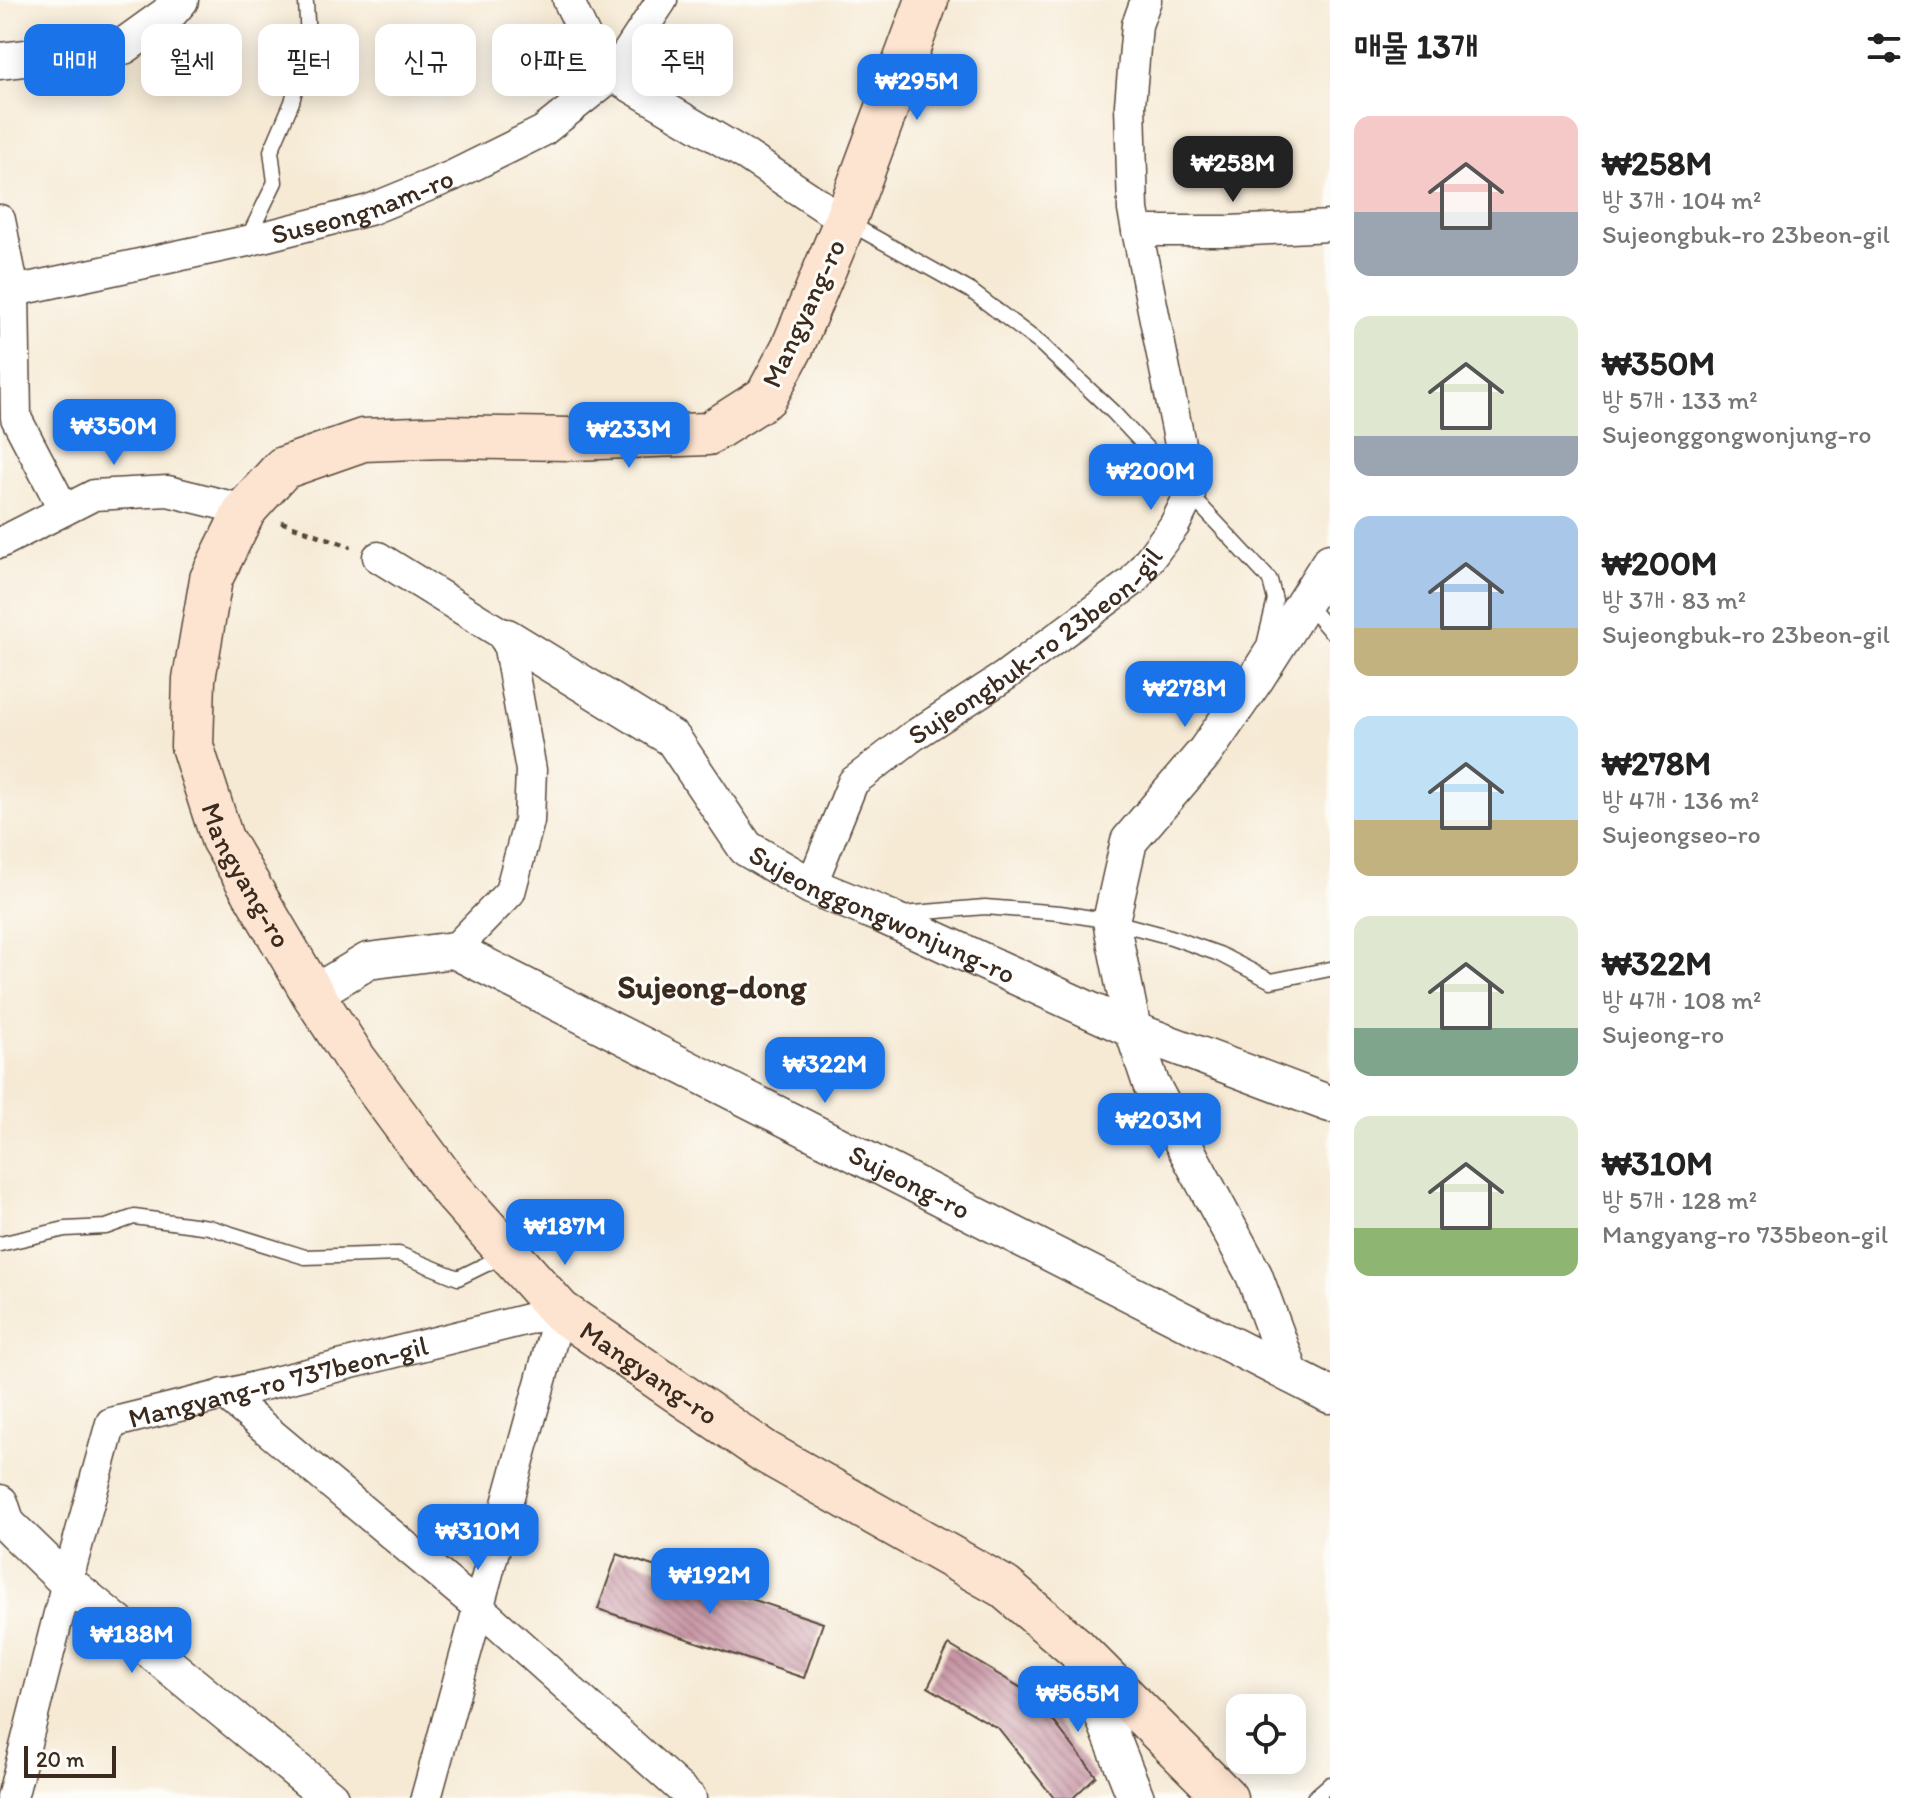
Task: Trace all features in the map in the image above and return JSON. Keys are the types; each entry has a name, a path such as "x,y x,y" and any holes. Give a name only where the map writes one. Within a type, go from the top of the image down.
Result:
{"main road":[{"name":"Mangyang-ro","path":"927,0 845,221 793,346 766,397 708,434 571,439 443,437 363,440 283,468 245,510 211,579 194,679 192,746 222,839 355,1059 451,1189 560,1311 765,1452 1004,1587 1076,1648 1226,1798"}],"street":[{"path":"0,61 124,46 167,15 180,0"},
{"path":"568,0 579,24"},
{"name":"Suseongnam-ro","path":"616,70 662,0"},
{"path":"1146,0 1137,25 1130,105 1133,210 1190,494"},
{"path":"616,78 744,154 845,221"},
{"name":"Suseongnam-ro","path":"7,296 369,210 452,176 543,131 587,96"},
{"path":"0,220 16,418 64,510"},
{"path":"1137,231 1230,231 1330,226"},
{"path":"0,543 94,495 168,491 245,510"},
{"name":"Sujeongbuk-ro 23beon-gil","path":"811,886 853,782 913,736 1005,676 1133,581 1174,526 1190,494"},
{"name":"Sujeonggongwonjung-ro","path":"378,557 673,739 746,848 811,886 882,915 1133,1030 1330,1104"},
{"path":"1291,1375 1254,1275 1151,1084 1133,1030 1111,921 1129,841 1205,752 1330,562"},
{"path":"313,994 368,961 454,950 510,892 529,821 531,770 507,637"},
{"name":"Sujeong-ro","path":"454,950 1330,1395"},
{"path":"426,1798 560,1311"},
{"name":"Mangyang-ro 737beon-gil","path":"67,1582 111,1423 560,1311"},
{"path":"224,1394 477,1606 691,1798"},
{"path":"0,1503 7,1524 67,1582 330,1798"},
{"path":"12,1798 67,1582"},
{"path":"1076,1648 1136,1798"}],"lane":[{"path":"247,241 275,182 271,151 292,102 308,39 306,3"},
{"path":"845,221 971,291 1041,344 1113,412 1270,580 1275,600 1255,680"},
{"path":"1304,602 1330,631"},
{"path":"882,915 985,907 1060,913 1111,921 1171,937 1219,954 1271,981 1330,969"},
{"path":"0,1244 65,1229 106,1227 134,1217 209,1227 305,1257 399,1254 458,1278 509,1253"},
{"path":"1314,1798 1330,1784"}],"path":[{"path":"245,510 378,557"}],"building":[{"path":"617,1554 823,1623 804,1678 598,1609"},
{"path":"949,1645 1033,1695 1096,1776 1073,1798 1054,1798 999,1729 928,1687"}],"district":[{"name":"Sujeong-dong","path":"712,987"}]}
